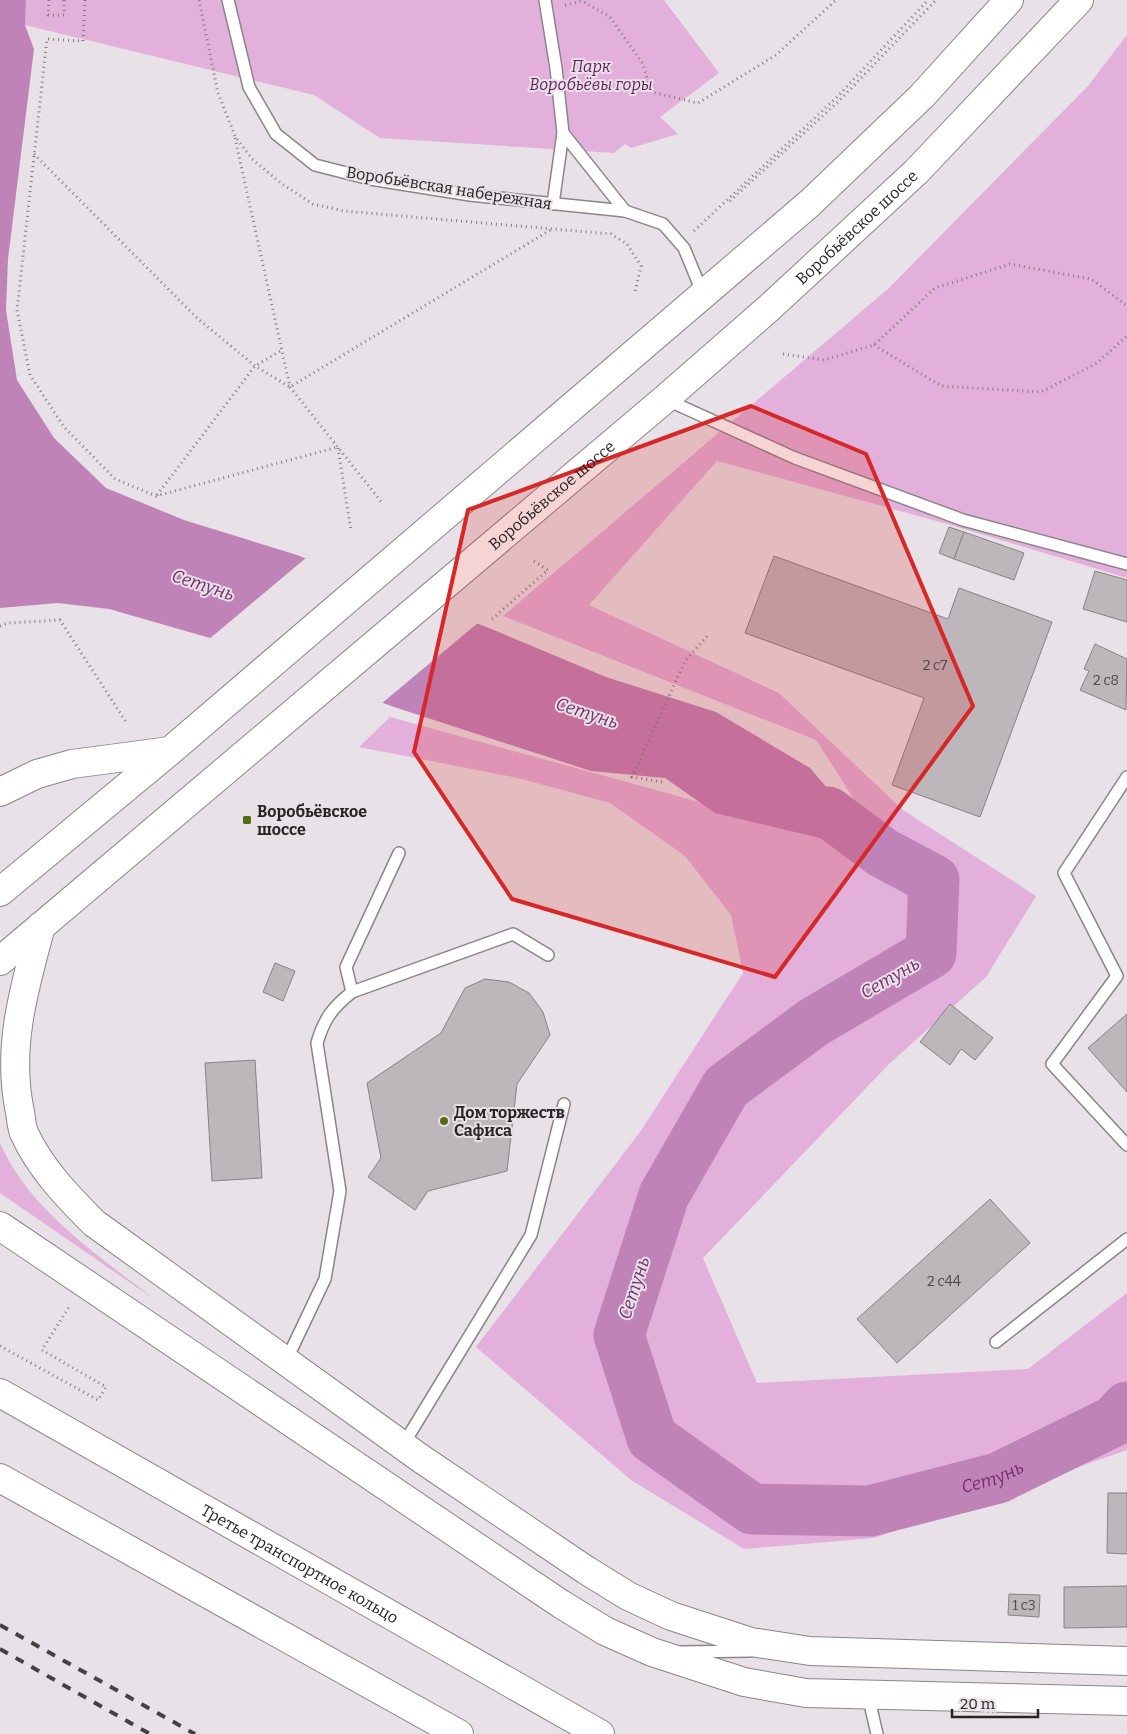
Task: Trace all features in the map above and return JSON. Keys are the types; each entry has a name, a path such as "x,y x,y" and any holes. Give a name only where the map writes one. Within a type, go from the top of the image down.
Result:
{"main road":[{"path":"0,892 170,750 810,203 908,109 1009,0"},
{"name":"Воробьёвское шоссе","path":"0,961 284,719 665,399 769,308 916,172 1079,0"},
{"path":"0,792 37,774 72,764 170,750"},
{"path":"41,926 22,995 14,1040 16,1088 24,1132 62,1192 94,1223 403,1445 628,1596 671,1616 751,1642 810,1651 1127,1661"},
{"path":"0,1226 561,1604 606,1631 652,1652 744,1682 806,1693 868,1693 1127,1701"},
{"name":"Третье транспортное кольцо","path":"0,1393 600,1734"},
{"path":"0,1478 459,1734"}],"lane":[{"name":"Воробьёвская набережная","path":"228,0 249,87 276,134 315,165 370,179 470,195 625,211 662,224 684,248 703,294"},
{"path":"546,5 556,68 563,133 553,204"},
{"path":"563,133 625,211"},
{"path":"665,399 795,458 963,520 1127,564"},
{"path":"1127,777 1064,873 1117,976 1052,1064 1127,1145"},
{"path":"352,992 346,967 400,853"},
{"path":"286,1361 325,1279 340,1191 316,1043 323,1023 338,1004 352,992 513,934 548,955"},
{"path":"403,1445 530,1235 564,1104"},
{"path":"996,1342 1127,1239"},
{"path":"652,1652 810,1651"},
{"path":"868,1693 877,1734"}],"path":[{"path":"49,0 48,15 64,15 64,0"},
{"path":"85,0 83,41 47,40 20,262 17,310 30,375 64,427 115,479 156,496 338,447"},
{"path":"546,5 582,1 610,17 643,64 652,92 698,102 776,56 836,0"},
{"path":"730,202 840,100 936,0"},
{"path":"235,136 290,386"},
{"path":"34,154 197,318 254,366 290,386 383,504"},
{"path":"290,386 552,229"},
{"path":"784,354 824,360 874,345 935,288 1010,264 1090,279 1127,306"},
{"path":"874,345 941,386 1041,392 1097,363 1127,336"},
{"path":"156,496 254,366 282,350"},
{"path":"338,447 351,531"},
{"path":"492,619 548,570 532,560"},
{"path":"0,626 8,623 60,620 126,722"},
{"path":"662,782 632,777 685,661 709,634"},
{"path":"0,1346 98,1400 106,1387 42,1350 71,1303"}],"highlighted area":[{"path":"751,406 866,454 973,706 775,977 512,899 414,752 468,510"}],"green space":[{"name":"Парк Воробьёвы горы","path":"26,0 664,0 719,73 660,117 678,134 631,148 625,144 614,153 380,138 314,95 25,25"},
{"path":"1127,35 1127,578 951,525 717,461 589,605 779,693 903,810 1036,896 986,977 889,1064 703,1258 757,1383 1028,1369 1127,1293 1127,1450 874,1538 744,1549 631,1480 476,1347 640,1132 743,973 731,915 685,856 610,803 518,778 359,747 390,717 889,854 816,740 503,616 889,288 1088,86"},
{"path":"0,1143 13,1167 29,1190 47,1210 88,1248 154,1299 0,1193"}],"water":[{"path":"0,0 26,0 25,25 34,49 8,259 6,310 17,380 54,438 106,488 184,520 297,555 489,628 606,677 716,712 810,768 883,853 715,813 665,778 591,771 394,707 210,638 109,609 58,603 0,608"}],"pier":[{"path":"307,557 479,622 381,704 208,640"}],"building":[{"path":"949,527 964,532 954,559 939,553"},
{"path":"964,532 1024,553 1014,580 954,559"},
{"path":"774,556 948,619 959,588 1052,622 980,817 892,785 924,698 745,633"},
{"path":"1095,571 1127,580 1127,622 1083,609"},
{"path":"1095,644 1127,659 1126,710 1080,690 1089,671 1084,669"},
{"path":"275,963 295,971 283,1001 263,992"},
{"name":"Дом торжеств Сафиса","path":"485,979 509,982 529,993 543,1012 550,1035 517,1084 507,1171 428,1191 415,1210 368,1177 381,1158 367,1083 441,1033 465,988"},
{"path":"950,1004 993,1038 975,1060 961,1049 950,1065 920,1042"},
{"path":"1127,1014 1127,1092 1088,1048"},
{"path":"255,1060 262,1178 212,1181 205,1063"},
{"path":"990,1199 1030,1243 897,1363 857,1319"},
{"path":"1108,1493 1127,1493 1127,1554 1107,1553"},
{"path":"1127,1586 1127,1627 1064,1628 1064,1587"},
{"path":"1009,1594 1040,1595 1039,1617 1008,1615"}],"waterway":[{"name":"Сетунь","path":"828,812 883,853 934,880 931,953 814,1022 726,1087 664,1195 619,1335 652,1438 752,1509 870,1511 998,1478 1114,1421 1127,1407"}],"railway":[{"path":"0,1625 195,1734"},
{"path":"0,1649 150,1734"}],"place":[{"name":"Воробьёвское шоссе","path":"247,820"},
{"name":"Дом торжеств Сафиса","path":"444,1121"}]}
